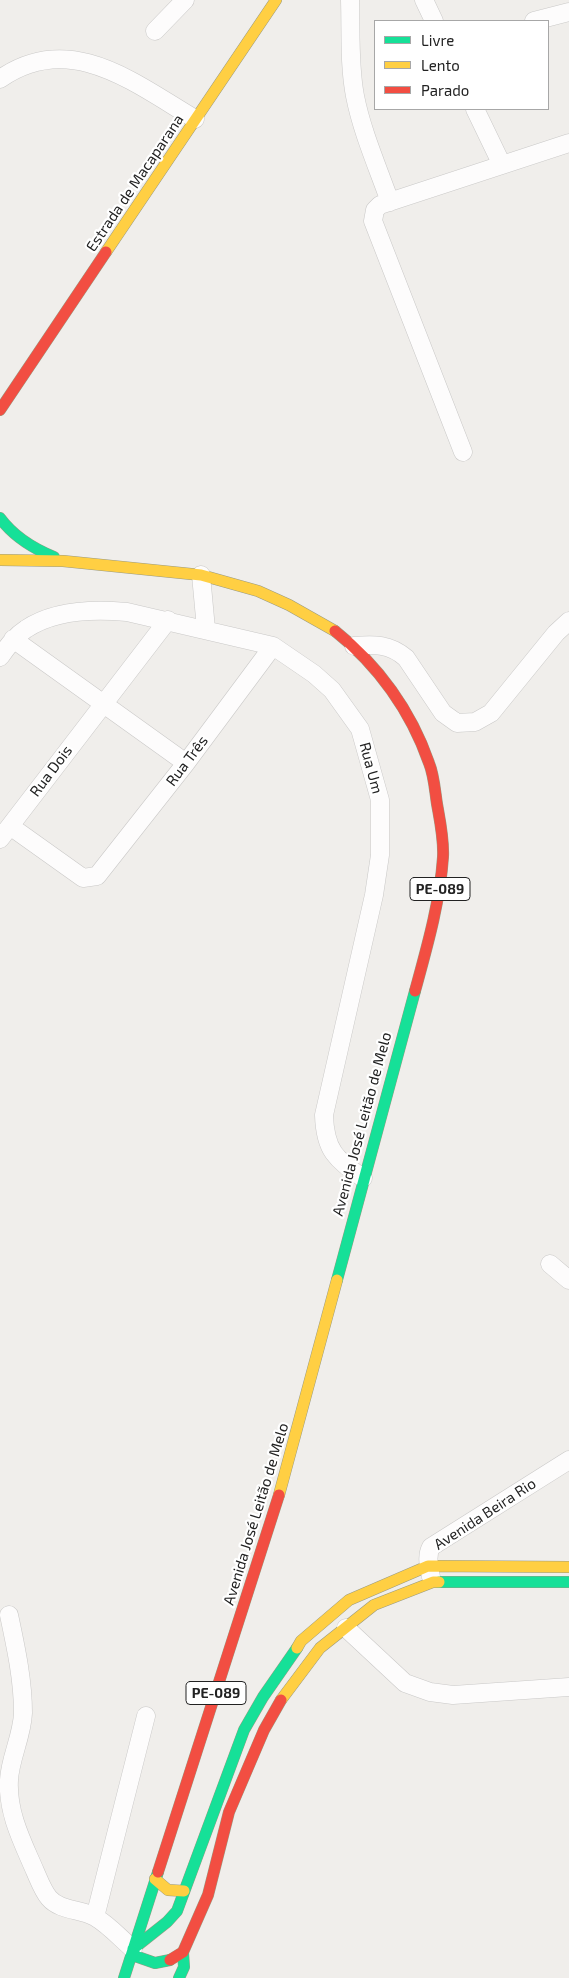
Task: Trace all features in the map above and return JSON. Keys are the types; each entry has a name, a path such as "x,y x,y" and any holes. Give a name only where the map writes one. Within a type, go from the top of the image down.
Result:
{"main road":[{"name":"Estrada de Macaparana","path":"0,410 276,0"},
{"name":"Estrada de Macaparana","path":"3,422 19,383"},
{"path":"0,518 10,532 20,540 63,561"},
{"name":"Avenida José Leitão de Melo","path":"0,560 63,561 201,575 258,591 328,626 354,646 392,690 408,715 430,764 442,831 443,855 440,888 427,948 363,1178 276,1507 124,1978"},
{"path":"569,1567 431,1574 366,1591 349,1600 301,1641 263,1697 244,1730 177,1910 168,1923 132,1949 135,1956 156,1963 172,1960 182,1952 208,1895 229,1812 264,1730 300,1672 320,1648 374,1605 431,1574 569,1582"},
{"path":"366,1591 374,1605"},
{"path":"155,1879 162,1888 170,1892 184,1891"},
{"path":"178,1978 184,1967 182,1952"}],"street":[{"path":"155,31 185,0"},
{"path":"350,0 352,79 358,112 385,203"},
{"path":"424,0 434,20"},
{"path":"538,20 569,12"},
{"path":"0,79 26,64 40,60 57,58 78,60 119,74 195,119"},
{"path":"475,110 502,165"},
{"path":"463,452 373,221 375,210 385,203 569,143"},
{"path":"201,575 206,629"},
{"name":"Rua Um","path":"12,639 35,624 70,613 87,610 127,612 168,620 273,646 314,674 332,690 351,714 360,729 380,800 380,855 374,895 324,1115 327,1138 334,1154 340,1162 363,1178"},
{"name":"Rua Dois","path":"5,833 168,620"},
{"path":"354,646 375,644 398,651 406,658 443,713 457,723 474,722 491,713 556,632 569,620"},
{"path":"0,657 12,639 186,764"},
{"name":"Rua Três","path":"5,833 83,878 95,877 186,764 273,646"},
{"path":"550,1264 569,1280"},
{"name":"Avenida Beira Rio","path":"431,1574 429,1550 431,1547 569,1460"},
{"path":"9,1615 21,1670 23,1716 9,1780 11,1808 16,1826 39,1879 50,1899 60,1905 95,1917 132,1949"},
{"path":"346,1628 405,1683 430,1692 453,1695 569,1687"},
{"path":"95,1917 146,1716"}],"traffic: fast":[{"path":"0,518 11,531 24,541 54,557"},
{"path":"337,1280 415,991"},
{"path":"439,1582 569,1582"},
{"path":"170,1960 155,1963 135,1956 133,1949 167,1922 177,1911 244,1730 263,1697 297,1648"},
{"path":"124,1978 158,1872"},
{"path":"179,1978 184,1967 183,1952"}],"traffic: slow":[{"path":"106,252 276,0"},
{"path":"0,560 63,561 201,575 258,591 289,605 335,631"},
{"path":"279,1495 337,1280"},
{"path":"297,1648 301,1641 349,1600 428,1566 569,1567"},
{"path":"281,1700 320,1648 374,1605 433,1582 439,1582"},
{"path":"155,1879 168,1890 184,1891"}],"traffic: jam":[{"path":"0,410 106,252"},
{"path":"335,631 351,644 379,674 403,707 422,744 432,773 442,830 443,857 436,908 415,991"},
{"path":"158,1872 279,1495"},
{"path":"170,1960 183,1952 208,1895 229,1812 264,1730 281,1700"}]}
